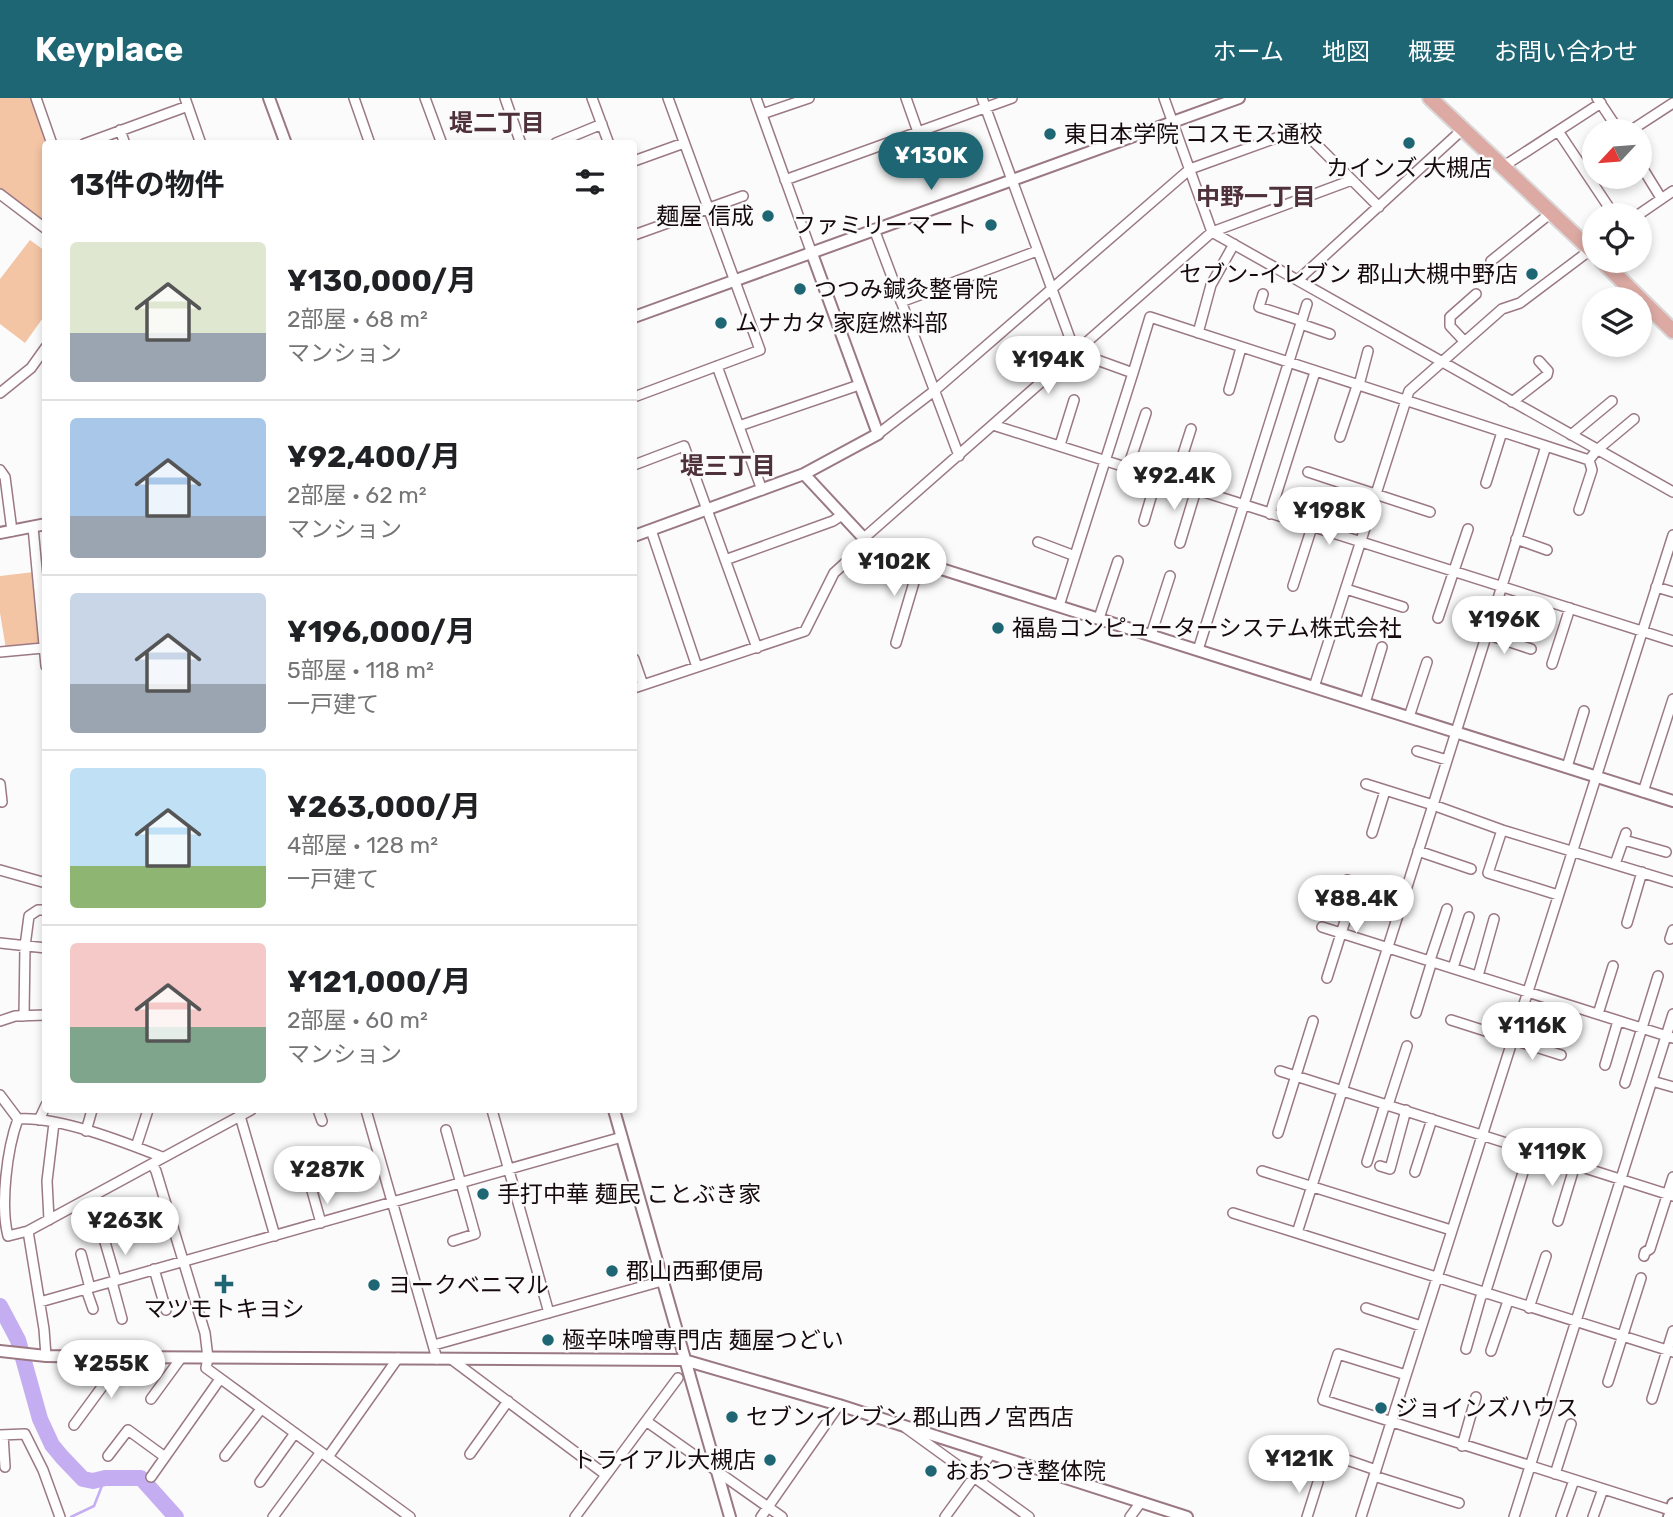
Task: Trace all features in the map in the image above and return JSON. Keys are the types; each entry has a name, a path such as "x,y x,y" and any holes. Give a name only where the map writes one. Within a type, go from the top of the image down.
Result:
{"main road":[{"path":"1430,98 1582,240"},
{"path":"1614,273 1673,331"}],"street":[{"path":"36,98 51,140"},
{"path":"269,98 285,140"},
{"path":"354,98 369,140"},
{"path":"425,98 441,140"},
{"path":"505,98 521,140"},
{"path":"592,98 608,140"},
{"path":"637,396 760,349 668,98"},
{"path":"756,98 878,434"},
{"path":"762,114 809,98"},
{"path":"906,98 918,132"},
{"path":"785,180 918,132 984,103 1012,98"},
{"path":"1164,98 1212,232 1673,492"},
{"path":"637,316 1238,98"},
{"path":"1504,166 1599,101 1611,119"},
{"path":"94,140 186,102 200,140"},
{"path":"984,103 1075,352 1133,373"},
{"path":"1648,119 1673,103"},
{"path":"565,140 602,124"},
{"path":"637,535 804,474 878,434 934,391 1190,169 1301,129 1379,207"},
{"path":"120,130 124,140"},
{"path":"1298,280 1462,130"},
{"path":"1558,131 1606,203"},
{"path":"637,160 684,143"},
{"path":"638,687 805,632 834,573 866,540 1212,232 1352,180"},
{"path":"1652,183 1661,198"},
{"path":"1652,204 1673,191"},
{"path":"0,194 42,226"},
{"path":"637,234 743,196"},
{"path":"1491,261 1552,212"},
{"path":"874,229 959,456"},
{"path":"1198,333 1211,285 1234,244"},
{"path":"901,302 1037,251"},
{"path":"1314,687 1410,389 1502,309 1520,303 1582,258"},
{"path":"1264,294 1259,307 1330,334"},
{"path":"1464,341 1450,326 1450,317 1476,294"},
{"path":"1198,650 1307,304"},
{"path":"1059,606 1150,317 1589,460"},
{"path":"1229,390 1241,348"},
{"path":"1340,437 1368,351"},
{"path":"0,393 31,368 42,353"},
{"path":"1512,402 1547,375 1548,371 1539,361"},
{"path":"718,366 762,490"},
{"path":"1270,513 1315,372"},
{"path":"739,426 859,385"},
{"path":"1060,445 1074,400"},
{"path":"1571,435 1612,401"},
{"path":"1128,467 1146,413"},
{"path":"1589,460 1634,419"},
{"path":"993,425 1673,641"},
{"path":"1174,482 1191,429"},
{"path":"1486,483 1502,432"},
{"path":"637,463 684,446 757,648"},
{"path":"1297,1234 1546,446"},
{"path":"1579,510 1592,470 1589,460"},
{"path":"0,470 5,477 6,532 42,525"},
{"path":"1308,472 1430,512"},
{"path":"804,474 872,547 1673,801"},
{"path":"1144,521 1157,477"},
{"path":"1180,544 1196,489"},
{"path":"725,560 833,521 842,515"},
{"path":"33,527 42,594"},
{"path":"1293,586 1312,527"},
{"path":"1438,618 1468,529"},
{"path":"651,530 697,667"},
{"path":"1363,1517 1451,1230 1656,587 1669,563 1673,535"},
{"path":"1516,539 1547,550"},
{"path":"1038,542 1075,556"},
{"path":"1099,618 1118,561"},
{"path":"896,643 920,562"},
{"path":"1151,635 1170,576"},
{"path":"1656,587 1673,592"},
{"path":"1346,589 1403,607"},
{"path":"1552,664 1570,608"},
{"path":"1486,634 1531,649"},
{"path":"1365,703 1382,647"},
{"path":"0,652 42,648"},
{"path":"1409,717 1427,662"},
{"path":"1643,792 1673,699"},
{"path":"1567,767 1584,711"},
{"path":"1417,751 1447,760"},
{"path":"0,784 2,802"},
{"path":"1366,785 1502,830 1673,881"},
{"path":"1372,833 1385,790"},
{"path":"1502,830 1488,873 1558,895"},
{"path":"1615,864 1625,836 1665,852"},
{"path":"1418,851 1471,869"},
{"path":"0,870 42,882"},
{"path":"1627,923 1642,872"},
{"path":"1347,880 1368,887"},
{"path":"1327,978 1357,883"},
{"path":"1416,1013 1447,909"},
{"path":"24,1016 25,946 29,916 42,910"},
{"path":"1453,968 1469,917"},
{"path":"1478,976 1494,919"},
{"path":"1322,926 1670,1037"},
{"path":"0,943 42,948"},
{"path":"1598,1014 1613,966"},
{"path":"1625,1083 1658,976"},
{"path":"1514,1517 1652,1081 1670,1037 1673,1014"},
{"path":"0,1021 15,1016 42,1015"},
{"path":"1451,1020 1561,1055"},
{"path":"1278,1133 1313,1021"},
{"path":"1605,1065 1618,1021"},
{"path":"1367,1162 1407,1046"},
{"path":"1280,1071 1670,1195"},
{"path":"1652,1081 1673,1087"},
{"path":"0,1095 18,1119"},
{"path":"1380,1166 1390,1169 1406,1110"},
{"path":"39,1120 42,1113"},
{"path":"86,1131 91,1113"},
{"path":"136,1147 147,1113"},
{"path":"18,1119 10,1156 5,1224 8,1236 28,1231 246,1113"},
{"path":"319,1113 322,1121"},
{"path":"367,1113 438,1359"},
{"path":"493,1113 549,1313"},
{"path":"615,1113 730,1517"},
{"path":"240,1116 275,1236"},
{"path":"1415,1172 1432,1118"},
{"path":"18,1119 39,1120 86,1131 162,1157"},
{"path":"49,1220 47,1181 54,1123"},
{"path":"446,1130 475,1234 453,1241"},
{"path":"40,1303 622,1137"},
{"path":"1465,1349 1530,1150"},
{"path":"152,1164 205,1333 208,1358 206,1368 410,1517"},
{"path":"1558,1221 1575,1165"},
{"path":"1262,1171 1451,1230"},
{"path":"307,1173 321,1223"},
{"path":"1644,1256 1650,1249 1670,1195 1673,1177"},
{"path":"1233,1213 1670,1351"},
{"path":"28,1231 46,1356"},
{"path":"105,1242 122,1320"},
{"path":"81,1254 93,1309"},
{"path":"1529,1308 1546,1256"},
{"path":"154,1269 166,1310"},
{"path":"1608,1382 1641,1278"},
{"path":"434,1345 662,1281"},
{"path":"1491,1351 1508,1301"},
{"path":"1366,1308 1421,1326"},
{"path":"1652,1399 1670,1351 1673,1331"},
{"path":"0,1351 46,1356 684,1360 839,1405 1187,1517"},
{"path":"1406,1375 1338,1353 1323,1400 1671,1511"},
{"path":"74,1425 124,1357"},
{"path":"151,1399 181,1357"},
{"path":"273,1517 325,1455 398,1358"},
{"path":"451,1359 606,1475"},
{"path":"575,1517 678,1377"},
{"path":"151,1477 220,1379"},
{"path":"1462,1446 1476,1397"},
{"path":"470,1454 508,1401"},
{"path":"761,1517 839,1405"},
{"path":"226,1457 261,1409"},
{"path":"646,1420 782,1517"},
{"path":"1555,1474 1572,1424"},
{"path":"904,1427 1030,1517"},
{"path":"108,1456 128,1430 165,1457"},
{"path":"260,1482 295,1433"},
{"path":"5,1467 2,1435 25,1434 43,1470 60,1517"},
{"path":"1327,1453 1459,1503"},
{"path":"945,1517 990,1455"},
{"path":"1561,1517 1574,1480"},
{"path":"1307,1517 1318,1482"},
{"path":"1594,1517 1603,1489"},
{"path":"1130,1517 1141,1502"}],"shaded area":[{"path":"0,98 31,98 47,140 42,140 42,222 0,189"},
{"path":"30,240 42,249 42,319 25,343 0,324 0,279"},
{"path":"34,572 39,643 36,646 6,649 0,613 0,576"}],"waterway":[{"path":"0,1306 18,1340 40,1419 52,1445 62,1457 83,1479 93,1481 105,1478 141,1478 176,1517"},
{"path":"71,1517 94,1506 105,1478"}],"place":[{"name":"東日本学院 コスモス通校","path":"1050,134"},
{"name":"カインズ 大槻店","path":"1409,143"},
{"name":"麺屋 信成","path":"768,216"},
{"name":"ファミリーマート","path":"991,225"},
{"name":"セブン-イレブン 郡山大槻中野店","path":"1532,274"},
{"name":"つつみ鍼灸整骨院","path":"800,289"},
{"name":"ムナカタ 家庭燃料部","path":"721,323"},
{"name":"福島コンピューターシステム株式会社","path":"998,628"},
{"name":"手打中華 麺民 ことぶき家","path":"483,1194"},
{"name":"郡山西郵便局","path":"612,1271"},
{"name":"マツモトキヨシ","path":"224,1284"},
{"name":"ヨークベニマル","path":"374,1285"},
{"name":"極辛味噌専門店 麺屋つどい","path":"548,1340"},
{"name":"ジョインズハウス","path":"1381,1408"},
{"name":"セブンイレブン 郡山西ノ宮西店","path":"732,1417"},
{"name":"トライアル大槻店","path":"770,1460"},
{"name":"おおつき整体院","path":"931,1471"}],"district":[{"name":"堤二丁目","path":"497,123"},
{"name":"中野一丁目","path":"1256,197"},
{"name":"堤三丁目","path":"728,466"}]}
